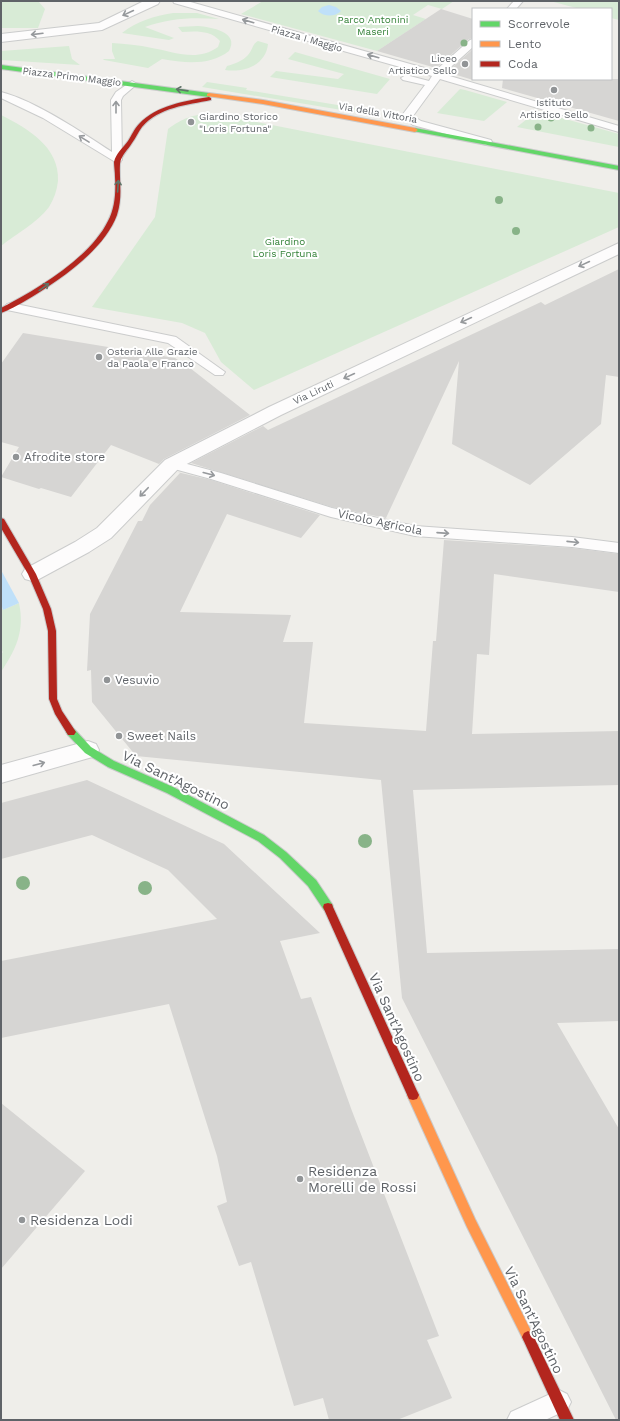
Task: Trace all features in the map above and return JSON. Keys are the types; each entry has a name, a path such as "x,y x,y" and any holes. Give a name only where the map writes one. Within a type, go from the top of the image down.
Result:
{"street":[{"path":"1,38 102,26 154,1"},
{"name":"Piazza Primo Maggio","path":"1,67 132,84"},
{"name":"Via della Vittoria","path":"132,84 234,98 619,168"},
{"path":"117,160 143,123 154,116 184,104 206,100 234,98"},
{"name":"Piazza Primo Maggio","path":"4,311 59,276 99,238 112,221 116,210 119,182 117,160"},
{"name":"Via Liruti","path":"32,574 76,551 104,533 172,464 274,411 619,248"},
{"name":"Via Sant'Agostino","path":"1,521 32,574 47,609 52,631 53,699 58,712 75,737 88,750 112,764 170,790 261,838 283,855 312,883 326,903 471,1223 563,1411"},
{"path":"1,774 88,750"}],"lane":[{"name":"Piazza I Maggio","path":"177,1 437,75 619,129"},
{"path":"512,8 520,1"},
{"path":"472,43 440,71 411,109 408,117 426,126 502,146"},
{"path":"406,78 431,84"},
{"name":"Piazza Primo Maggio","path":"117,160 116,100 119,94 132,84"},
{"path":"1,95 44,114 117,160"},
{"path":"4,311 172,340 219,372"},
{"name":"Vicolo Agricola","path":"172,464 216,476 331,512 416,531 572,542 619,548"},
{"path":"519,1420 563,1411"}],"green space":[{"path":"1,1 38,1 45,9 38,28 1,28"},
{"name":"Parco Antonini Maseri","path":"263,1 454,1 442,9 428,5 413,15 426,19 377,51 241,14"},
{"path":"550,1 619,1 619,20 612,18 612,8 576,8"},
{"path":"173,13 197,13 219,19 181,19 145,27 174,38 169,40 122,33 134,25 146,20"},
{"path":"198,26 216,29 227,35 231,39 229,51 222,56 206,61 180,62 162,59 148,68 103,59 115,59 112,51 112,43 142,46 186,55 210,52 218,47 220,41 212,35 197,32 182,32 178,27"},
{"path":"258,41 268,44 263,57 259,62 246,69 232,71 225,70 227,66 244,59"},
{"path":"69,46 72,59 80,65 1,60 1,51"},
{"path":"295,52 390,79 377,94 270,77 276,71 338,79 344,74 288,59"},
{"path":"207,82 247,88 246,90 374,111 372,115 202,87"},
{"path":"460,89 507,102 484,121 437,113"},
{"path":"537,111 619,134 619,147 517,127"},
{"name":"Giardino Loris Fortuna","path":"211,113 619,193 619,227 254,390 221,362 205,333 182,323 92,307 155,217 168,129 178,122 188,118"},
{"path":"1,115 31,133 48,149 54,158 58,181 54,198 44,213 33,223 1,246"},
{"path":"19,603 21,622 18,639 1,672 1,654 3,652 1,650 1,604 3,610"}],"water":[{"path":"329,5 336,7 341,11 330,16 318,11 322,7"},
{"path":"1,570 19,603 3,610 1,604"}],"building":[{"path":"441,9 472,19 472,38 469,39 436,68 377,51"},
{"path":"472,50 472,80 447,72"},
{"name":"Istituto Artistico Sello","path":"619,79 619,121 502,88 503,80"},
{"path":"619,269 619,377 606,375 601,424 530,485 452,444 459,361 386,518 332,507 191,463 263,426 268,430 541,302 545,305"},
{"path":"23,333 175,358 250,415 164,459 159,464 111,445 71,497 1,477 19,447 1,442 1,364"},
{"path":"177,472 211,480 320,515 301,538 227,514 180,612 291,615 283,642 313,642 304,723 426,731 433,641 436,641 444,540 572,548 619,554 619,592 494,574 489,655 477,654 472,734 619,731 619,785 413,790 427,953 619,949 619,1021 557,1023 619,1129 619,1420 616,1420 402,998 381,780 136,756 92,702 91,670 87,671 90,614 138,521 142,521 150,505 180,473"},
{"name":"Residenza Morelli de Rossi","path":"87,780 224,844 320,933 280,941 301,999 311,997 352,1111 439,1336 427,1340 452,1398 397,1420 329,1420 323,1398 294,1406 251,1262 239,1266 217,1206 227,1202 217,1156 169,1004 1,1038 1,961 217,919 168,870 92,835 1,859 1,803"},
{"name":"Residenza Lodi","path":"1,1103 85,1171 1,1269"}],"traffic: fast":[{"path":"1,67 209,95"},
{"path":"415,130 619,168"},
{"path":"71,732 88,750 111,764 170,790 261,838 283,855 312,883 328,907"}],"traffic: slow":[{"path":"209,95 263,102 415,130"},
{"path":"413,1095 471,1223 528,1337"}],"traffic: jam":[{"path":"1,311 46,285 78,261 103,235 111,222 118,200 117,161 142,124 166,108 183,103 209,99"},
{"path":"1,521 32,574 47,609 52,631 53,699 58,712 71,732"},
{"path":"328,907 413,1095"},
{"path":"528,1337 567,1420"}],"place":[{"name":"Liceo Artistico Sello","path":"465,64"},
{"name":"Istituto Artistico Sello","path":"554,90"},
{"name":"Giardino Storico \"Loris Fortuna\"","path":"191,122"},
{"name":"Osteria Alle Grazie da Paola e Franco","path":"99,357"},
{"name":"Afrodite store","path":"16,457"},
{"name":"Vesuvio","path":"107,680"},
{"name":"Sweet Nails","path":"119,736"},
{"name":"Residenza Morelli de Rossi","path":"300,1179"},
{"name":"Residenza Lodi","path":"22,1220"}]}
